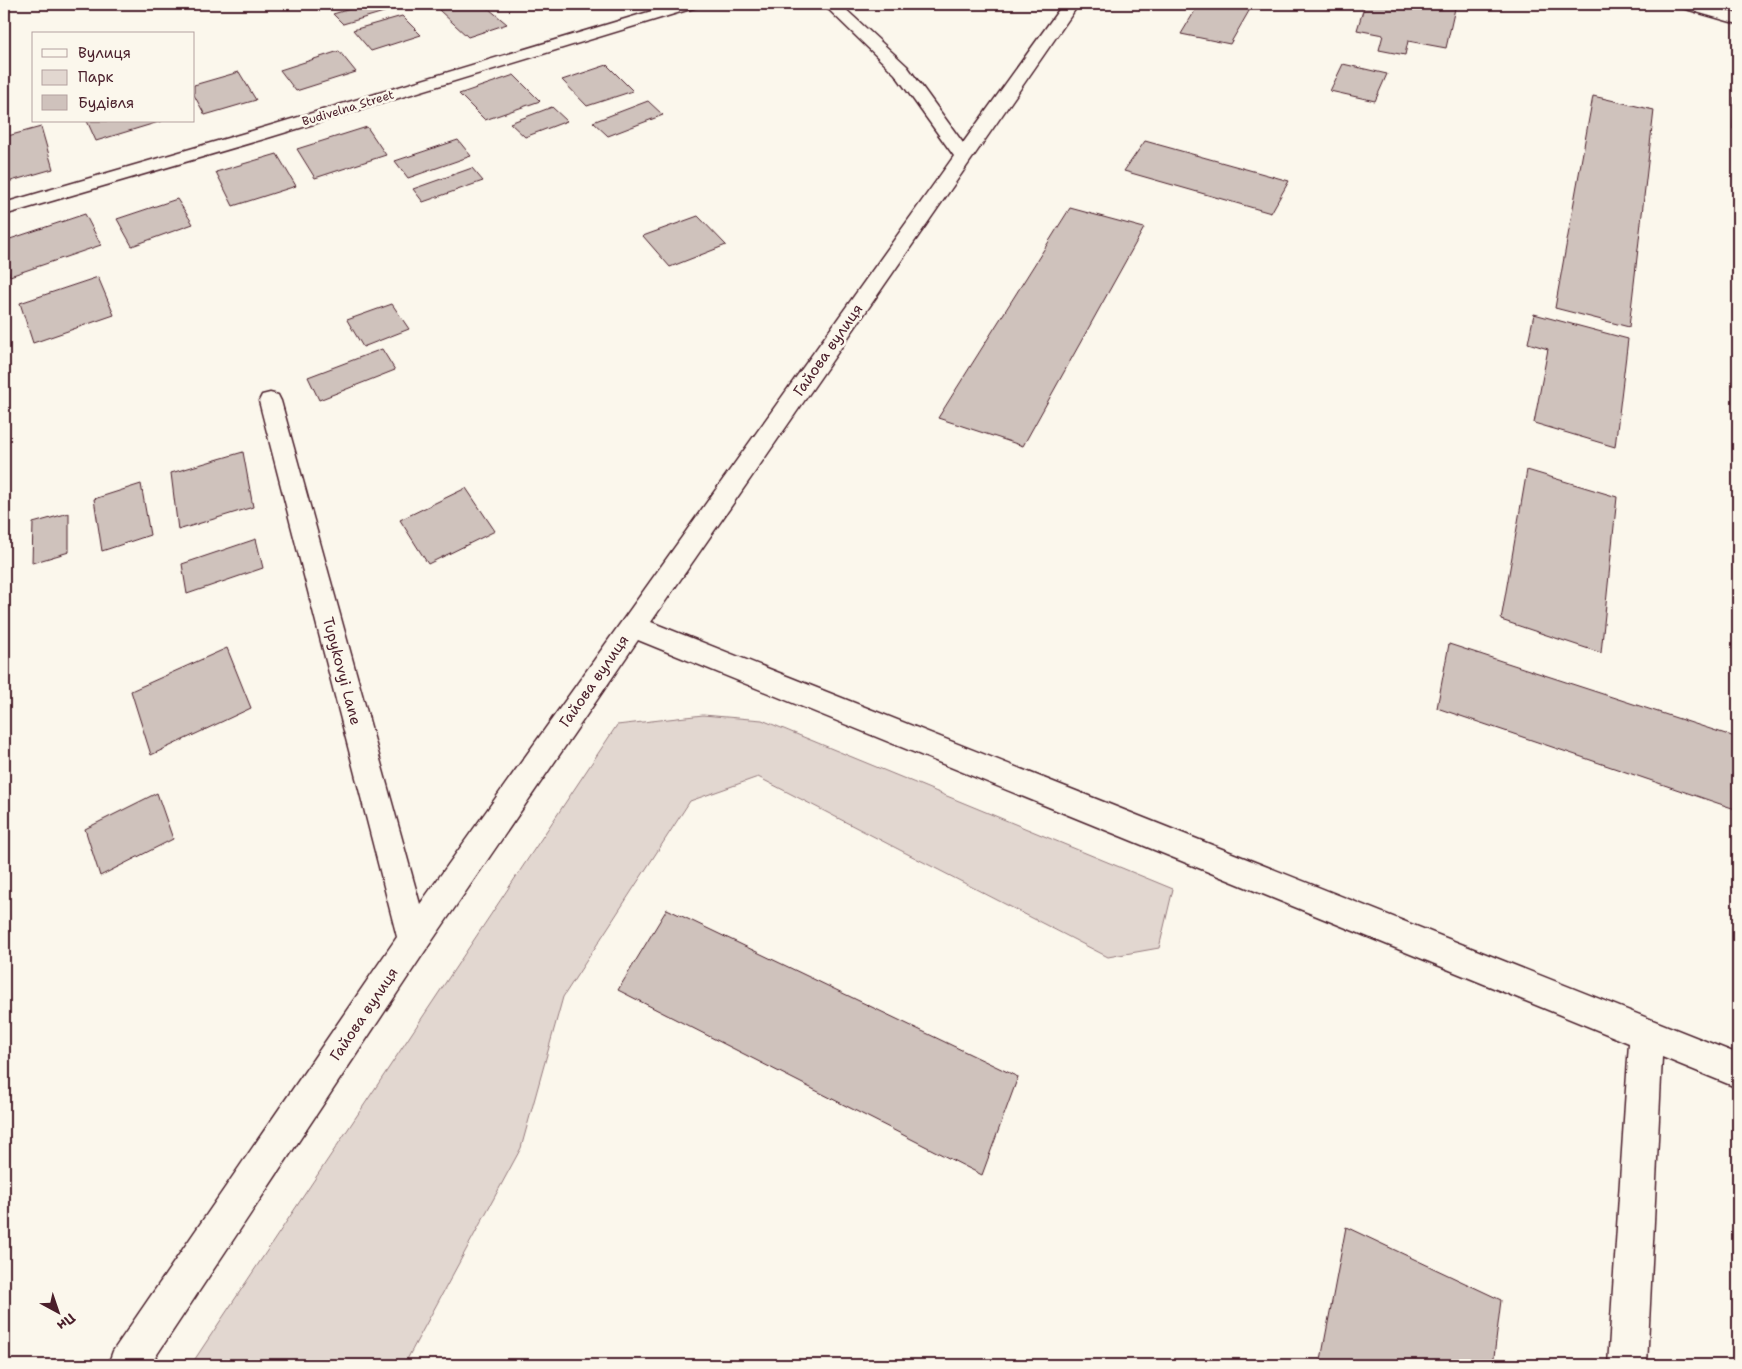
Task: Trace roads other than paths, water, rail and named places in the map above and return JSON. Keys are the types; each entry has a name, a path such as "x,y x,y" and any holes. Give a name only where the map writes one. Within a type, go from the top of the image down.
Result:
{"street":[{"name":"Budivelna Street","path":"4,209 258,135 691,4"},
{"path":"831,4 901,70 964,157"},
{"name":"Гайова вулиця","path":"128,1365 414,940 1071,4"},
{"path":"1685,4 1738,19"},
{"name":"Tupykovyi Lane","path":"270,401 414,940"},
{"path":"633,626 1738,1071"},
{"path":"1628,1365 1646,1034"}]}
